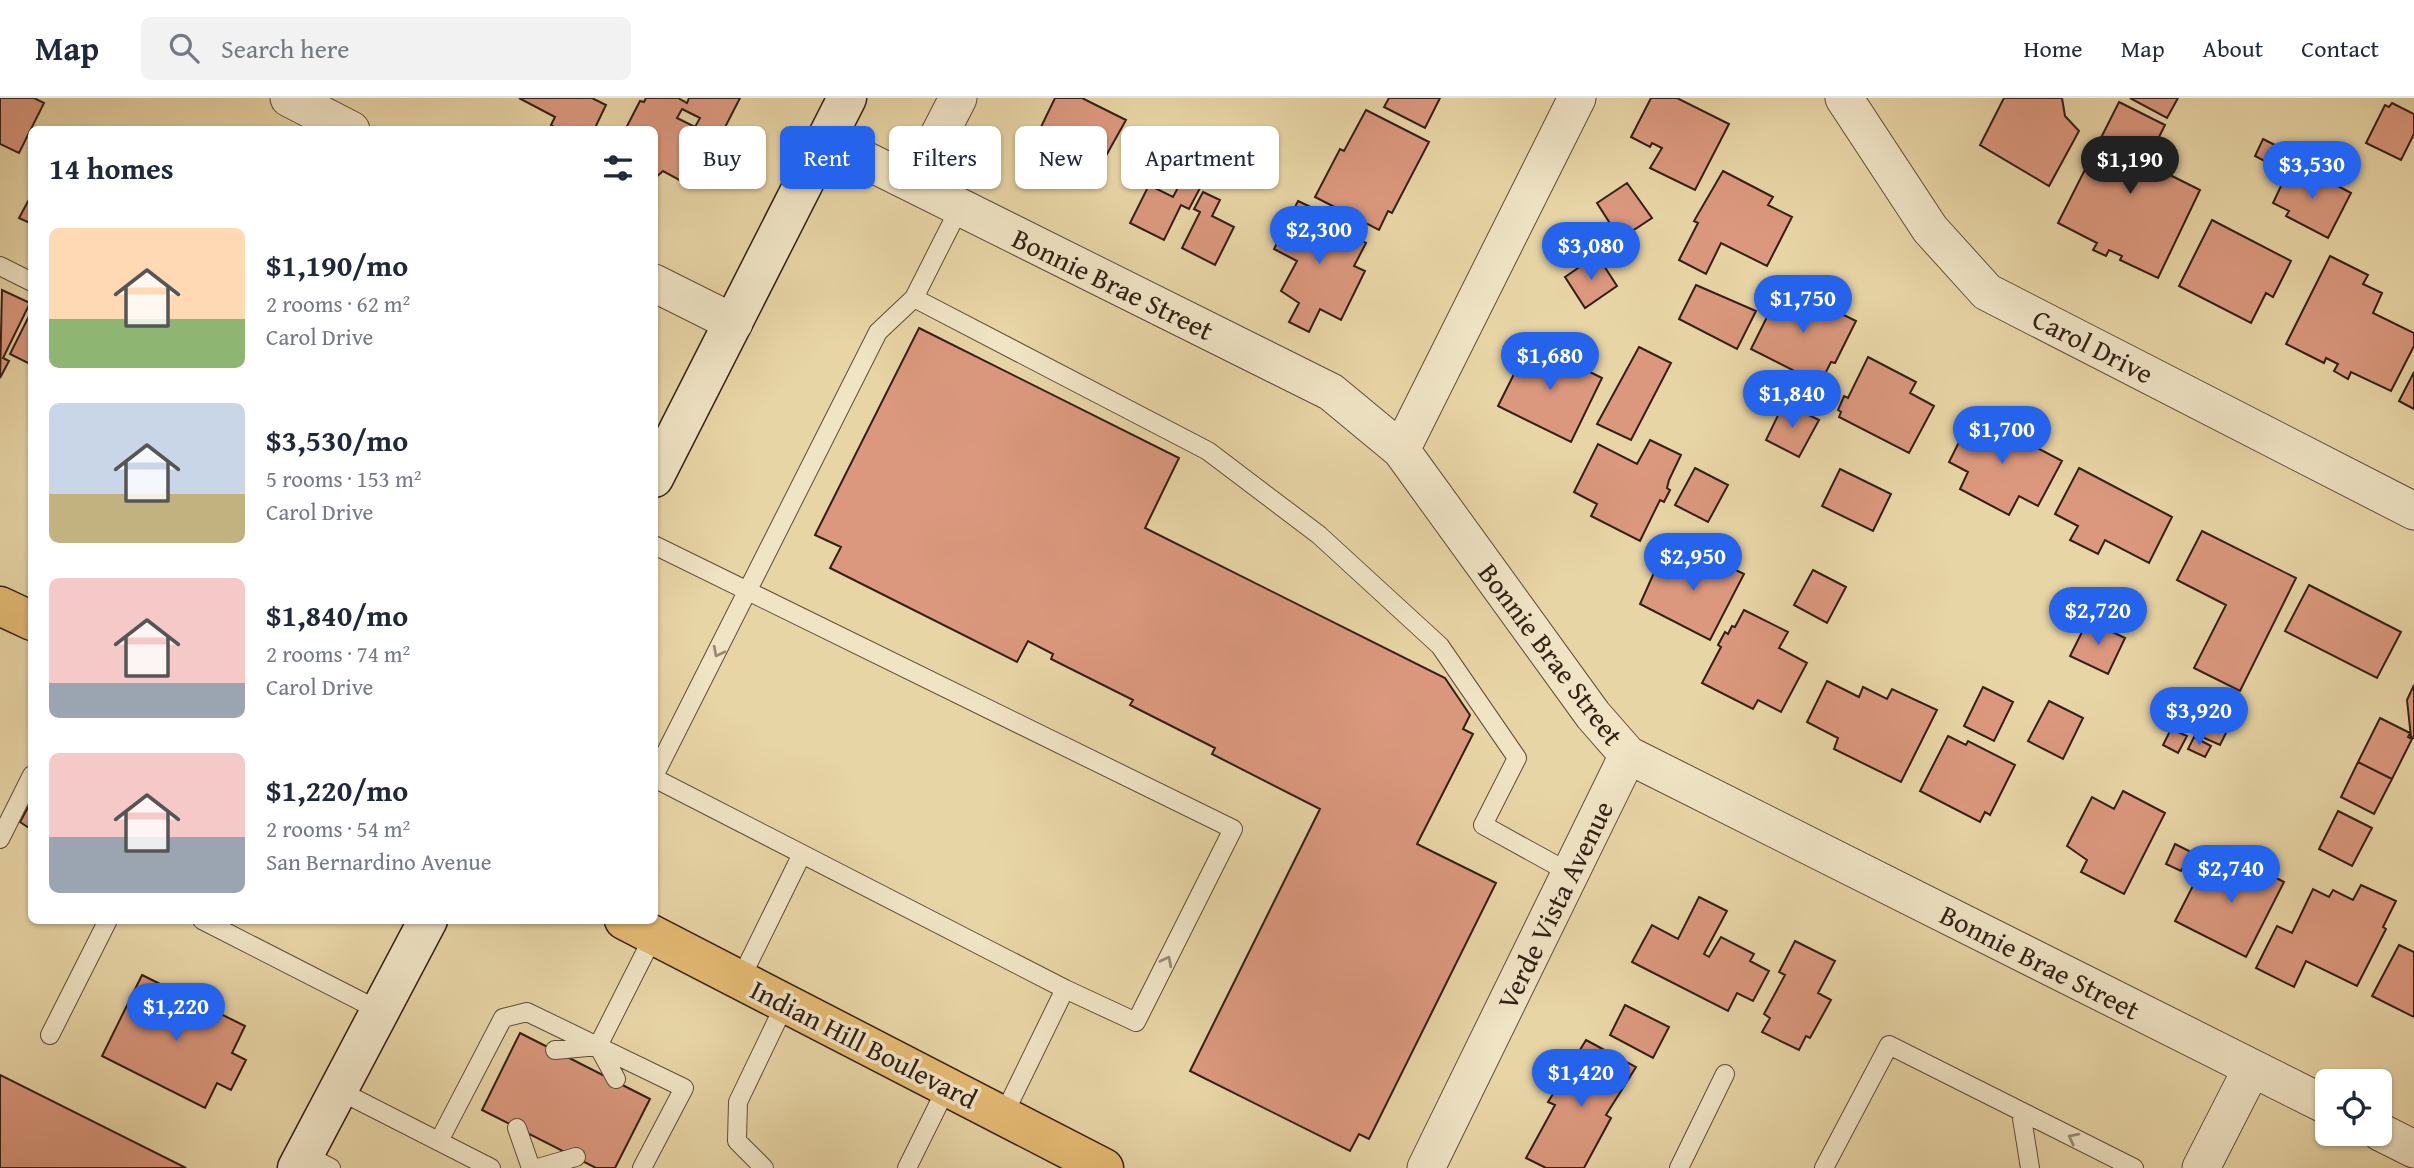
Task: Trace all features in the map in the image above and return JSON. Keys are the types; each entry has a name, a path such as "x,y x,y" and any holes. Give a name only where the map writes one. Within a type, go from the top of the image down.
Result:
{"main road":[{"path":"832,126 847,98"},
{"path":"658,470 801,189"},
{"path":"311,1163 338,1090 426,924"},
{"name":"Indian Hill Boulevard","path":"639,928 1104,1168"}],"street":[{"path":"289,98 343,126"},
{"path":"944,126 958,98"},
{"path":"1401,450 1577,98"},
{"name":"Carol Drive","path":"1844,98 1930,229 1987,292 2414,511"},
{"name":"Bonnie Brae Street","path":"924,189 1331,392 1401,450 1593,715 1628,755 2315,1100"},
{"path":"658,285 734,323"},
{"name":"Verde Vista Avenue","path":"1433,1166 1628,755"},
{"path":"2201,1168 2252,1068"},
{"path":"2392,1138 2414,1149"}],"lane":[{"path":"658,769 878,332 914,298 960,208"},
{"path":"0,266 28,280"},
{"path":"914,298 1208,451 1319,535 1440,646 1517,758 1483,825 1570,873"},
{"path":"658,547 1233,829 1136,1022 801,856 658,779"},
{"path":"0,839 28,783"},
{"path":"740,980 801,856"},
{"path":"50,1035 106,924"},
{"path":"210,924 380,1011"},
{"path":"615,1079 598,1046 639,928"},
{"path":"1003,1116 1065,989"},
{"path":"764,1168 737,1141 738,1102 785,1004"},
{"path":"439,1141 503,1018 527,1012 684,1088 642,1168"},
{"path":"1824,1168 1889,1045 2134,1168"},
{"path":"555,1050 598,1046"},
{"path":"1679,1168 1725,1074"},
{"path":"907,1168 947,1087"},
{"path":"338,1090 491,1168"},
{"path":"2021,1112 2031,1168"},
{"path":"517,1128 531,1168"},
{"path":"538,1168 576,1157"}],"building":[{"path":"0,98 34,98 44,103 32,126 28,126 28,135 19,153 0,144"},
{"path":"519,98 592,98 606,105 596,126 553,126 555,117"},
{"path":"646,98 678,98 687,103 689,98 740,98 726,126 696,126 700,118 682,109 677,118 693,126 679,126 679,180 663,171 658,175 658,126 627,126 640,101 644,102"},
{"path":"1055,98 1082,98 1126,120 1107,154 1107,126 1041,126"},
{"path":"1389,98 1440,98 1425,128 1384,107"},
{"path":"1651,98 1677,98 1729,124 1695,190 1650,168 1662,148 1652,143 1650,147 1631,137"},
{"path":"2004,98 2062,98 2065,116 2079,131 2049,186 1980,145"},
{"path":"2130,98 2178,98 2167,118"},
{"path":"2119,102 2165,125 2146,163 2200,190 2158,278 2120,260 2122,256 2109,250 2106,256 2093,250 2097,243 2058,223"},
{"path":"2392,103 2414,114 2414,134 2401,160 2366,143 2385,105 2389,107"},
{"path":"1366,110 1429,142 1392,213 1388,211 1379,230 1315,197 1340,149 1344,151"},
{"path":"2263,139 2285,150 2276,167 2255,156"},
{"path":"2289,169 2307,178 2310,171 2351,193 2328,238 2286,216 2289,211 2273,203"},
{"path":"1723,171 1773,197 1768,205 1792,217 1767,266 1721,243 1706,274 1679,260 1698,223 1694,221"},
{"path":"1627,183 1652,218 1620,239 1597,203"},
{"path":"1147,189 1157,189 1173,197 1177,189 1199,189 1189,209 1181,205 1164,240 1130,223"},
{"path":"1203,192 1220,200 1212,216 1234,227 1215,265 1182,248 1200,212 1194,209"},
{"path":"28,201 28,222 19,218"},
{"path":"1298,201 1319,211 1316,217 1366,243 1354,266 1365,271 1341,320 1320,309 1309,332 1289,322 1299,303 1281,291 1297,261 1274,249"},
{"path":"2212,220 2291,261 2273,297 2266,293 2251,323 2179,286"},
{"path":"1597,255 1617,286 1585,308 1565,277"},
{"path":"2330,256 2368,275 2363,284 2382,293 2373,313 2414,333 2414,346 2391,391 2351,372 2348,379 2334,371 2338,364 2326,358 2324,363 2286,344"},
{"path":"1696,285 1756,311 1737,349 1679,319"},
{"path":"1783,285 1856,321 1835,363 1831,362 1820,384 1751,349"},
{"path":"2,290 28,302 28,307 3,358 9,361 0,378"},
{"path":"28,318 28,363 10,354"},
{"path":"919,328 1179,458 1145,528 1445,678 1470,715 1463,729 1473,734 1417,844 1496,883 1369,1139 1359,1134 1350,1151 1190,1071 1320,809 1212,754 1215,748 1130,705 1133,700 1051,659 1053,654 1028,641 1017,662 830,568 841,547 815,535"},
{"path":"1530,342 1602,378 1571,442 1498,406"},
{"path":"1639,347 1671,363 1631,440 1597,424"},
{"path":"1868,357 1916,382 1910,393 1934,406 1909,453 1839,417 1841,412 1838,410 1844,396 1848,398"},
{"path":"2414,372 2414,409 2399,401"},
{"path":"1784,403 1819,420 1799,457 1766,440"},
{"path":"1973,414 2062,461 2038,506 2019,496 2009,515 1960,489 1968,472 1949,462"},
{"path":"1650,440 1681,455 1669,480 1667,488 1670,490 1664,502 1660,500 1640,541 1591,516 1597,504 1574,492 1598,444 1637,464"},
{"path":"1695,468 1728,485 1708,522 1675,505"},
{"path":"2079,468 2172,517 2149,563 2105,540 2098,554 2070,540 2078,526 2055,514"},
{"path":"1840,469 1891,494 1873,531 1822,506"},
{"path":"2202,531 2296,578 2240,691 2194,668 2226,605 2177,580"},
{"path":"1701,553 1744,574 1710,640 1640,604 1661,557 1683,564 1681,567 1691,573"},
{"path":"1813,570 1846,587 1827,623 1794,605"},
{"path":"2309,585 2401,632 2377,678 2285,631"},
{"path":"1744,610 1788,632 1779,648 1807,663 1781,712 1758,700 1753,709 1702,683 1721,647 1718,645 1725,632 1728,634 1732,626 1735,627"},
{"path":"2088,620 2125,638 2108,674 2070,656"},
{"path":"1827,681 1859,697 1863,687 1887,699 1892,689 1937,710 1901,782 1834,749 1838,738 1807,722"},
{"path":"2414,685 2414,738 2411,737 2407,700"},
{"path":"1983,687 2013,702 1994,741 1964,726"},
{"path":"2049,701 2083,718 2063,759 2028,741"},
{"path":"2211,718 2229,727 2220,745 2202,737"},
{"path":"2380,718 2410,733 2408,737 2412,739 2392,779 2358,762"},
{"path":"2171,729 2187,736 2178,753 2163,745"},
{"path":"1948,736 1966,745 1968,741 2015,765 1990,815 1985,812 1980,822 1920,791"},
{"path":"2194,737 2211,746 2205,757 2188,749"},
{"path":"2358,762 2392,779 2374,814 2341,797"},
{"path":"2123,791 2165,813 2124,894 2081,872 2087,860 2067,846 2092,797 2114,809"},
{"path":"28,807 28,827 20,822"},
{"path":"2338,811 2372,828 2352,866 2319,849"},
{"path":"2175,844 2191,852 2181,871 2166,864"},
{"path":"2234,856 2284,882 2246,957 2175,921 2202,868 2222,878"},
{"path":"2361,885 2396,901 2383,927 2386,929 2357,986 2306,961 2294,987 2256,968 2277,926 2292,933 2313,889 2329,897 2333,890 2353,900"},
{"path":"1699,897 1727,911 1704,954 1709,957 1721,937 1754,954 1750,961 1769,971 1753,1001 1737,993 1728,1011 1632,962 1652,925 1678,939"},
{"path":"1795,941 1835,961 1818,993 1831,1000 1810,1038 1806,1036 1799,1050 1762,1032 1770,1018 1764,1014 1785,975 1779,972"},
{"path":"2399,945 2414,952 2414,1017 2372,996"},
{"path":"142,975 245,1026 232,1053 246,1060 231,1090 217,1083 205,1108 102,1056"},
{"path":"1625,1005 1669,1027 1653,1058 1610,1035"},
{"path":"520,1033 650,1099 615,1168 596,1168 482,1110"},
{"path":"1586,1040 1636,1067 1606,1115 1611,1118 1584,1168 1546,1168 1526,1158 1555,1105 1548,1102"},
{"path":"0,1075 186,1168 0,1168"}]}
